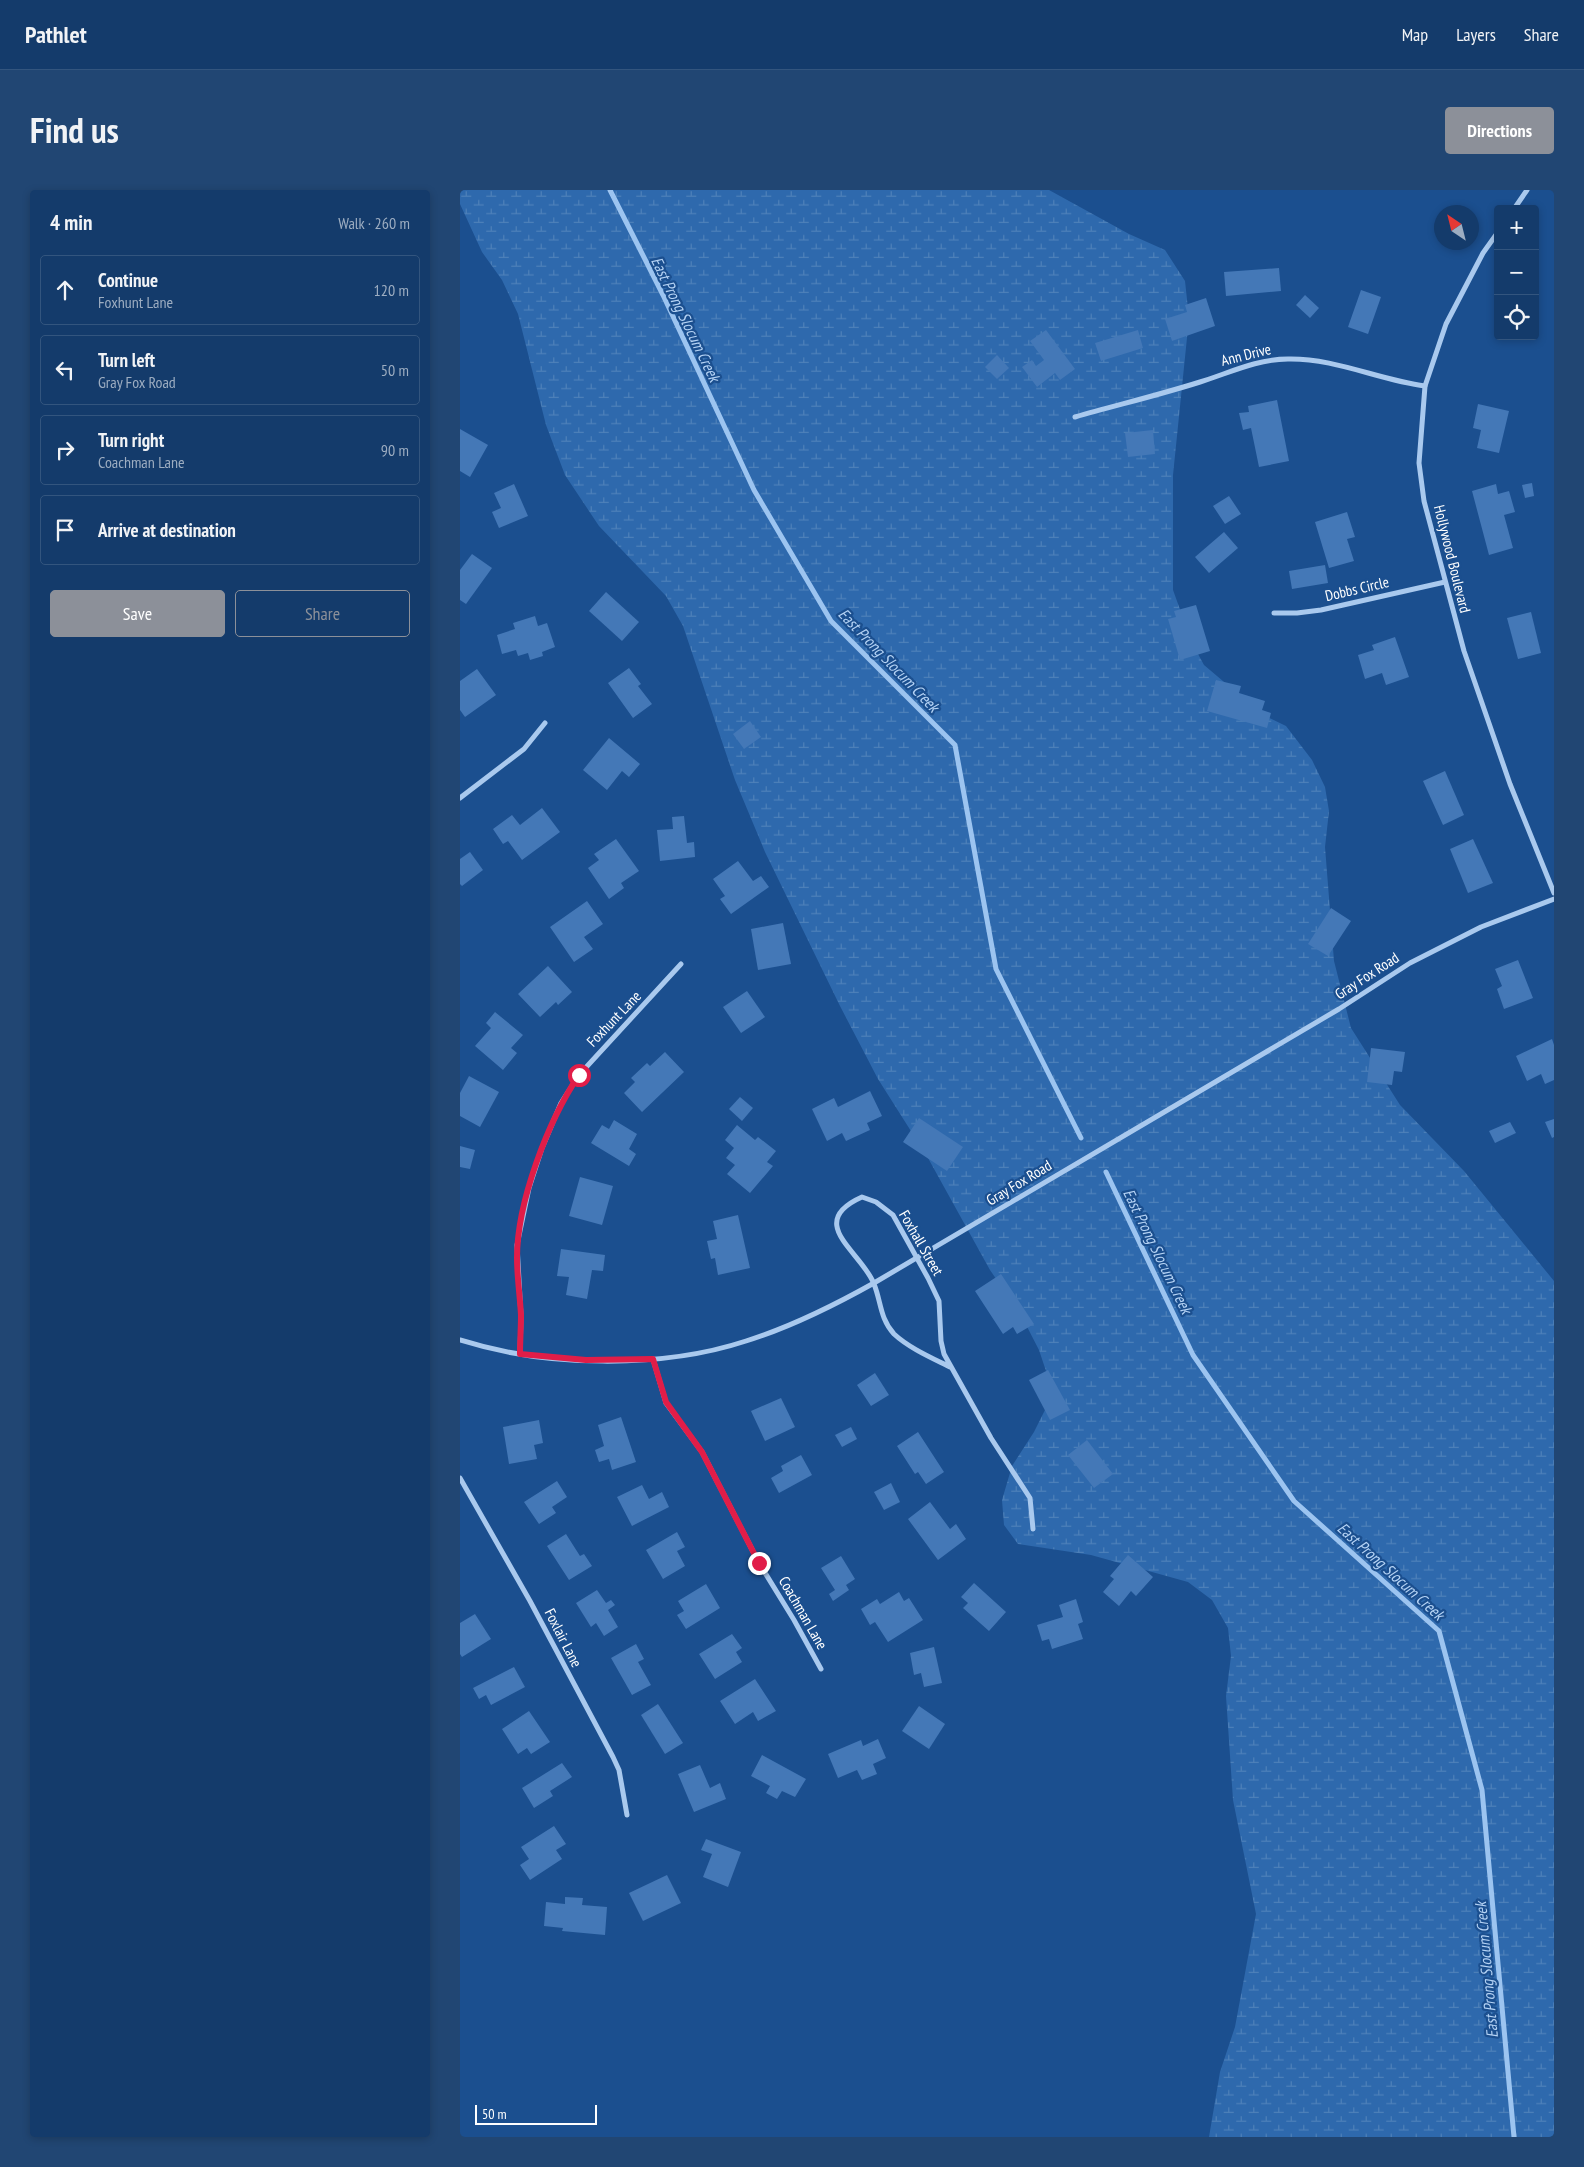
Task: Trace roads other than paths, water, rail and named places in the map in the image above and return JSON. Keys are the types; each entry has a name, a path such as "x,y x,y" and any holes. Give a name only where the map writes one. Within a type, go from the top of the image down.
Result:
{"street":[{"path":"1517,205 1527,190"},
{"name":"Hollywood Boulevard","path":"1494,238 1483,253 1446,324 1426,386 1419,463 1424,501 1445,582 1479,698 1510,784 1554,893"},
{"name":"Ann Drive","path":"1076,417 1201,382 1254,363 1288,358 1340,365 1398,382 1426,386"},
{"name":"Dobbs Circle","path":"1274,613 1297,614 1321,610 1445,582"},
{"path":"460,798 524,749 544,723"},
{"name":"Gray Fox Road","path":"460,1340 520,1354 586,1360 653,1359 714,1350 752,1339 804,1320 917,1258 1339,1009 1410,963 1481,927 1554,899"},
{"name":"Foxhunt Lane","path":"520,1354 521,1316 517,1245 525,1204 542,1148 561,1103 579,1075 681,964"},
{"name":"Foxhall Street","path":"950,1367 894,1334 883,1317 874,1283 838,1231 837,1215 847,1204 862,1197 876,1202 893,1215 939,1301 941,1341 950,1367 991,1438 1030,1498 1033,1529"},
{"name":"Coachman Lane","path":"653,1359 666,1402 706,1458 759,1563 821,1669"},
{"name":"Foxlair Lane","path":"460,1478 526,1594 619,1770 627,1815"}],"waterway":[{"name":"East Prong Slocum Creek","path":"610,190 663,295 754,490 831,621 955,745 996,969 1081,1138"},
{"name":"East Prong Slocum Creek","path":"1106,1172 1193,1355 1294,1501 1439,1631 1482,1790 1514,2137"}]}
